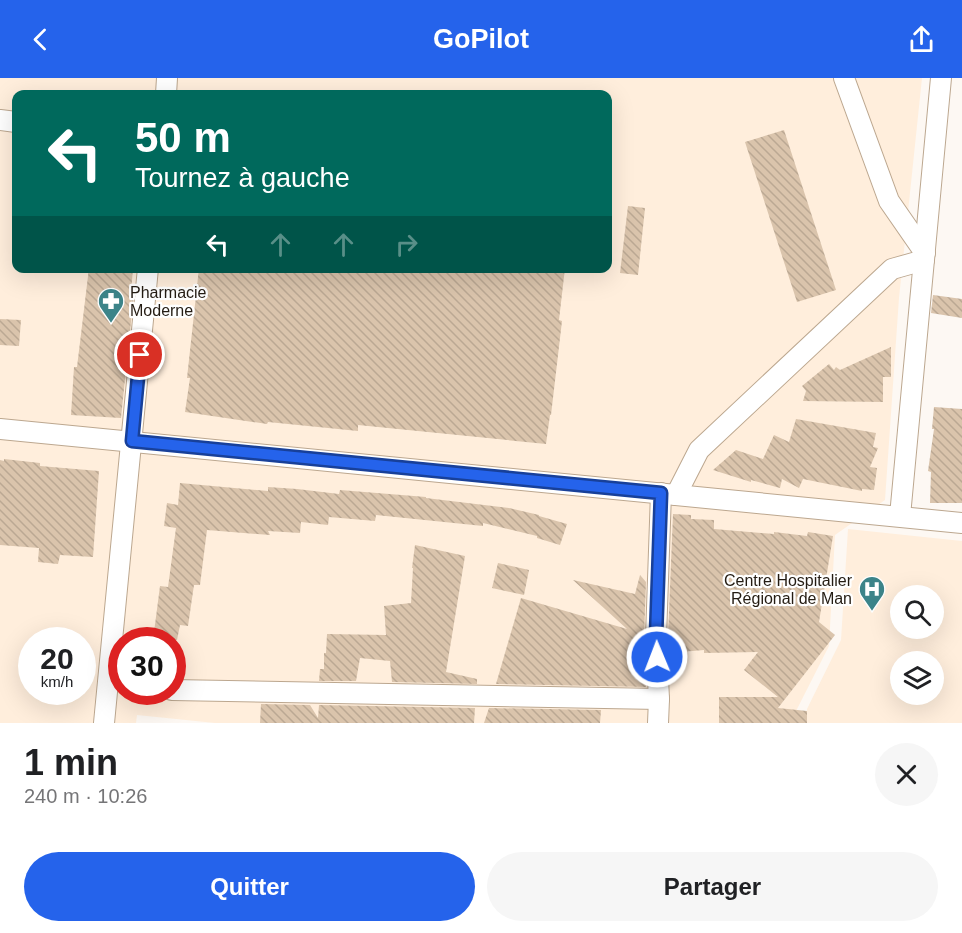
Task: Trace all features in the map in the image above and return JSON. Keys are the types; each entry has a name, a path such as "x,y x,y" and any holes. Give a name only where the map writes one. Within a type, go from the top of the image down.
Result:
{"street":[{"path":"844,78 889,201 924,256"},
{"path":"900,516 941,78"},
{"path":"658,723 656,636 668,494 699,450 892,269 924,256"},
{"path":"119,627 132,441 148,273"},
{"path":"0,429 962,523"},
{"path":"186,690 659,699"},
{"path":"104,723 110,705"}],"shaded area":[{"path":"0,78 922,78 899,298 885,500 835,535 829,646 794,715 794,723 215,723 137,715 136,723 0,723"},
{"name":"Centre Hospitalier Régional de Man","path":"848,529 962,541 962,723 806,723 807,709 841,640"}],"building":[{"path":"784,130 836,290 797,302 745,142"},
{"path":"628,206 645,208 638,275 620,273"},
{"path":"88,273 133,273 131,293 134,293 121,418 71,415 74,367 77,367"},
{"path":"198,273 564,273 559,320 562,321 546,444 358,425 358,431 268,422 267,424 185,412 190,378 187,378"},
{"path":"933,295 962,299 962,318 931,313"},
{"path":"0,319 21,320 19,346 0,345"},
{"path":"891,347 891,377 883,377 883,402 803,401 806,391 802,386 829,364 834,370 836,367 840,370"},
{"path":"934,407 962,409 962,503 930,503 931,472 928,471 934,429 932,429"},
{"path":"796,419 876,433 873,447 878,448 870,467 877,468 874,490 862,489 862,491 803,479 799,488 782,479 780,488 713,470 736,450 763,459 774,435 789,442"},
{"path":"4,459 40,463 40,466 99,471 93,557 60,555 58,564 38,562 39,548 0,545 0,460 4,461"},
{"path":"180,483 268,491 268,487 339,494 340,490 426,497 509,508 567,524 560,545 537,538 537,536 483,523 483,526 376,515 375,521 329,517 328,525 301,522 300,533 268,531 270,535 207,530 200,585 194,585 188,626 155,627 160,586 168,587 176,528 164,526 167,503 178,505"},
{"path":"673,514 691,515 691,519 714,520 714,529 807,536 808,532 833,536 819,622 835,635 778,708 807,711 807,723 719,723 719,697 778,697 744,670 758,652 704,653 704,650 669,653"},
{"path":"415,545 465,556 446,672 477,679 477,684 392,682 390,661 360,658 356,681 319,681 320,669 324,669 327,634 386,635 384,606 411,603"},
{"path":"498,563 529,570 524,595 492,588"},
{"path":"640,575 646,582 644,638 646,687 496,684 521,598 627,629 573,580 635,594"},
{"path":"261,704 310,705 318,718 319,705 475,708 474,723 260,723"},
{"path":"489,708 601,710 600,723 484,723"}],"place":[{"name":"Pharmacie Moderne","path":"111,324"},
{"name":"Centre Hospitalier Régional de Man","path":"872,612"}],"route":[{"path":"140,355 132,441 661,493 657,657"}]}
